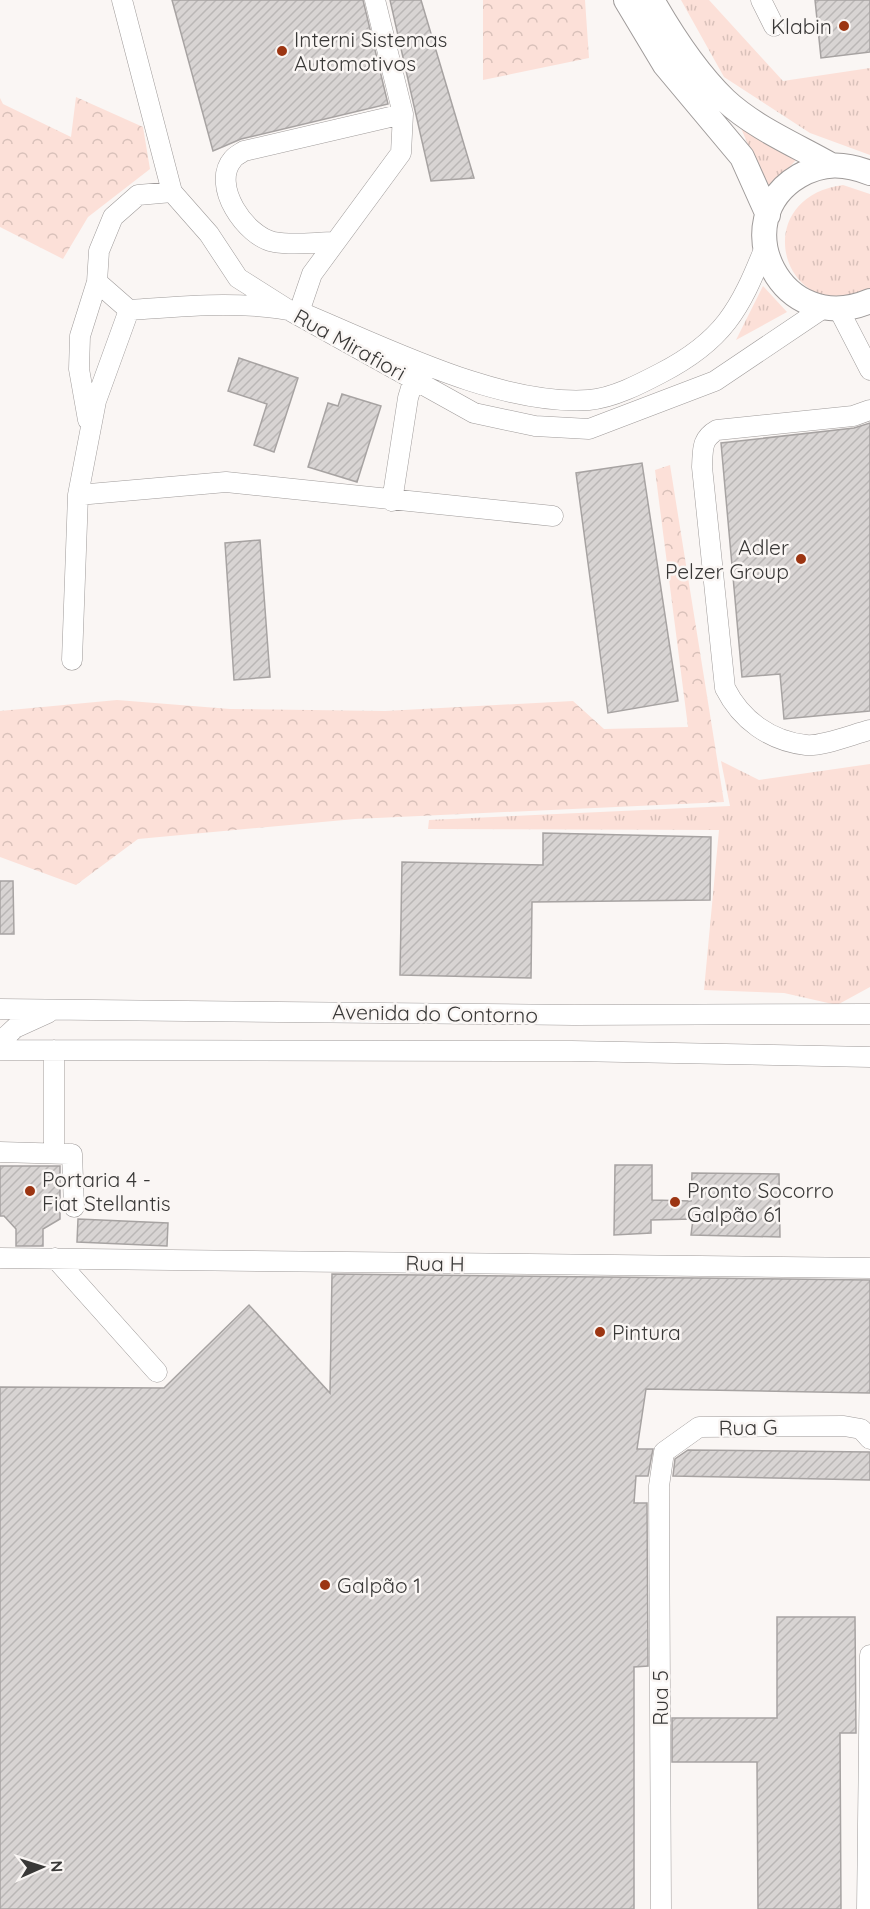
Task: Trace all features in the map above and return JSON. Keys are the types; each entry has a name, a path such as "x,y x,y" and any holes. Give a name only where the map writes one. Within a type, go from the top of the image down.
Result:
{"main road":[{"path":"627,0 665,65 742,157 768,215"},
{"path":"652,0 673,37 725,100 764,128 831,165"},
{"path":"851,309 801,301 784,287 771,268 765,247 768,215 777,196 792,180 810,170 831,165 852,166 870,173"}],"street":[{"path":"122,0 172,192 209,234 238,278 295,312"},
{"path":"295,312 312,274 401,153 403,114 375,0"},
{"path":"761,0 774,26"},
{"path":"335,242 274,242 258,236 236,213 227,193 228,171 232,159 244,151 403,114"},
{"path":"90,430 79,369 80,336 97,282 99,251 113,217 138,195 172,192"},
{"name":"Rua Mirafiori","path":"295,312 460,377 540,398 591,400 639,385 678,364 722,331 748,290 765,247"},
{"path":"97,282 129,310 221,303 295,312"},
{"path":"851,309 870,370"},
{"name":"Rua Mirafiori","path":"295,312 474,412 536,426 590,429 715,381 851,309"},
{"path":"72,660 78,495 96,401 129,310"},
{"path":"392,501 413,379 420,360"},
{"path":"870,410 853,416 717,430 703,442 702,467 725,688 734,705 760,731 807,746 870,730"},
{"path":"78,495 226,482 553,516"},
{"name":"Avenida do Contorno","path":"0,1009 586,1015 870,1014"},
{"path":"0,1042 15,1028 34,1017 62,1009"},
{"name":"Avenida do Contorno","path":"0,1050 572,1051 870,1057"},
{"path":"54,1050 65,1154 74,1207"},
{"path":"0,1152 65,1154"},
{"name":"Rua H","path":"0,1258 870,1268"},
{"path":"55,1258 157,1372"},
{"name":"Rua G","path":"659,1486 664,1452 699,1427 844,1426 861,1429 870,1439"},
{"name":"Rua 5","path":"659,1486 661,1909"},
{"path":"867,1909 870,1655"}],"green space":[{"path":"483,0 585,0 589,58 483,80"},
{"path":"681,0 709,0 783,81 870,68 870,155 810,133 724,77"},
{"path":"76,97 143,127 150,169 88,217 63,259 0,227 0,98 3,104 71,137"},
{"path":"739,123 797,159 767,191"},
{"path":"843,185 870,194 870,293 839,298 814,292 797,277 787,256 786,234 794,212 813,195"},
{"path":"763,286 787,312 736,340"},
{"path":"670,465 724,802 355,819 138,839 76,885 0,857 0,711 117,700 230,709 385,711 573,701 604,729 688,727 655,470"},
{"path":"721,761 759,780 870,764 870,987 837,1005 784,993 704,990 719,830 428,829 429,820 730,806"}],"building":[{"name":"Interni Sistemas Automotivos","path":"172,0 363,0 388,104 241,139 213,151"},
{"name":"Interni Sistemas Automotivos","path":"390,0 421,0 474,178 431,181"},
{"name":"Klabin","path":"815,0 870,0 870,52 821,58"},
{"path":"239,358 298,378 274,452 254,445 267,404 228,391"},
{"path":"342,394 381,406 357,482 308,467 328,403 338,406"},
{"name":"Adler Pelzer Group","path":"870,423 870,711 784,719 780,674 742,677 721,443 854,428"},
{"path":"642,463 678,701 608,713 576,473"},
{"path":"260,540 270,677 234,680 225,543"},
{"path":"543,833 711,837 710,900 532,902 531,978 400,975 402,862 543,865"},
{"path":"0,881 13,881 14,934 0,934"},
{"name":"Pronto Socorro Galpão 61","path":"615,1165 652,1165 652,1200 691,1201 692,1173 779,1174 780,1237 691,1235 693,1219 651,1220 651,1233 614,1235"},
{"name":"Portaria 4 - Fiat Stellantis","path":"0,1166 60,1166 60,1219 43,1229 43,1246 16,1246 16,1229 4,1216 0,1216"},
{"path":"78,1219 168,1223 167,1246 77,1242"},
{"name":"Galpão 1","path":"332,1274 870,1280 870,1393 646,1389 637,1449 653,1449 648,1476 636,1476 634,1503 647,1503 648,1666 634,1667 634,1909 0,1909 0,1387 164,1388 249,1305 330,1393"},
{"path":"688,1450 870,1452 870,1480 673,1476 675,1459"},
{"path":"777,1617 855,1617 856,1733 840,1733 841,1909 758,1909 757,1762 672,1762 672,1718 777,1718"}],"place":[{"name":"Klabin","path":"844,26"},
{"name":"Interni Sistemas Automotivos","path":"282,51"},
{"name":"Adler Pelzer Group","path":"801,559"},
{"name":"Portaria 4 - Fiat Stellantis","path":"30,1191"},
{"name":"Pronto Socorro Galpão 61","path":"675,1202"},
{"name":"Pintura","path":"600,1332"},
{"name":"Galpão 1","path":"325,1585"}]}
